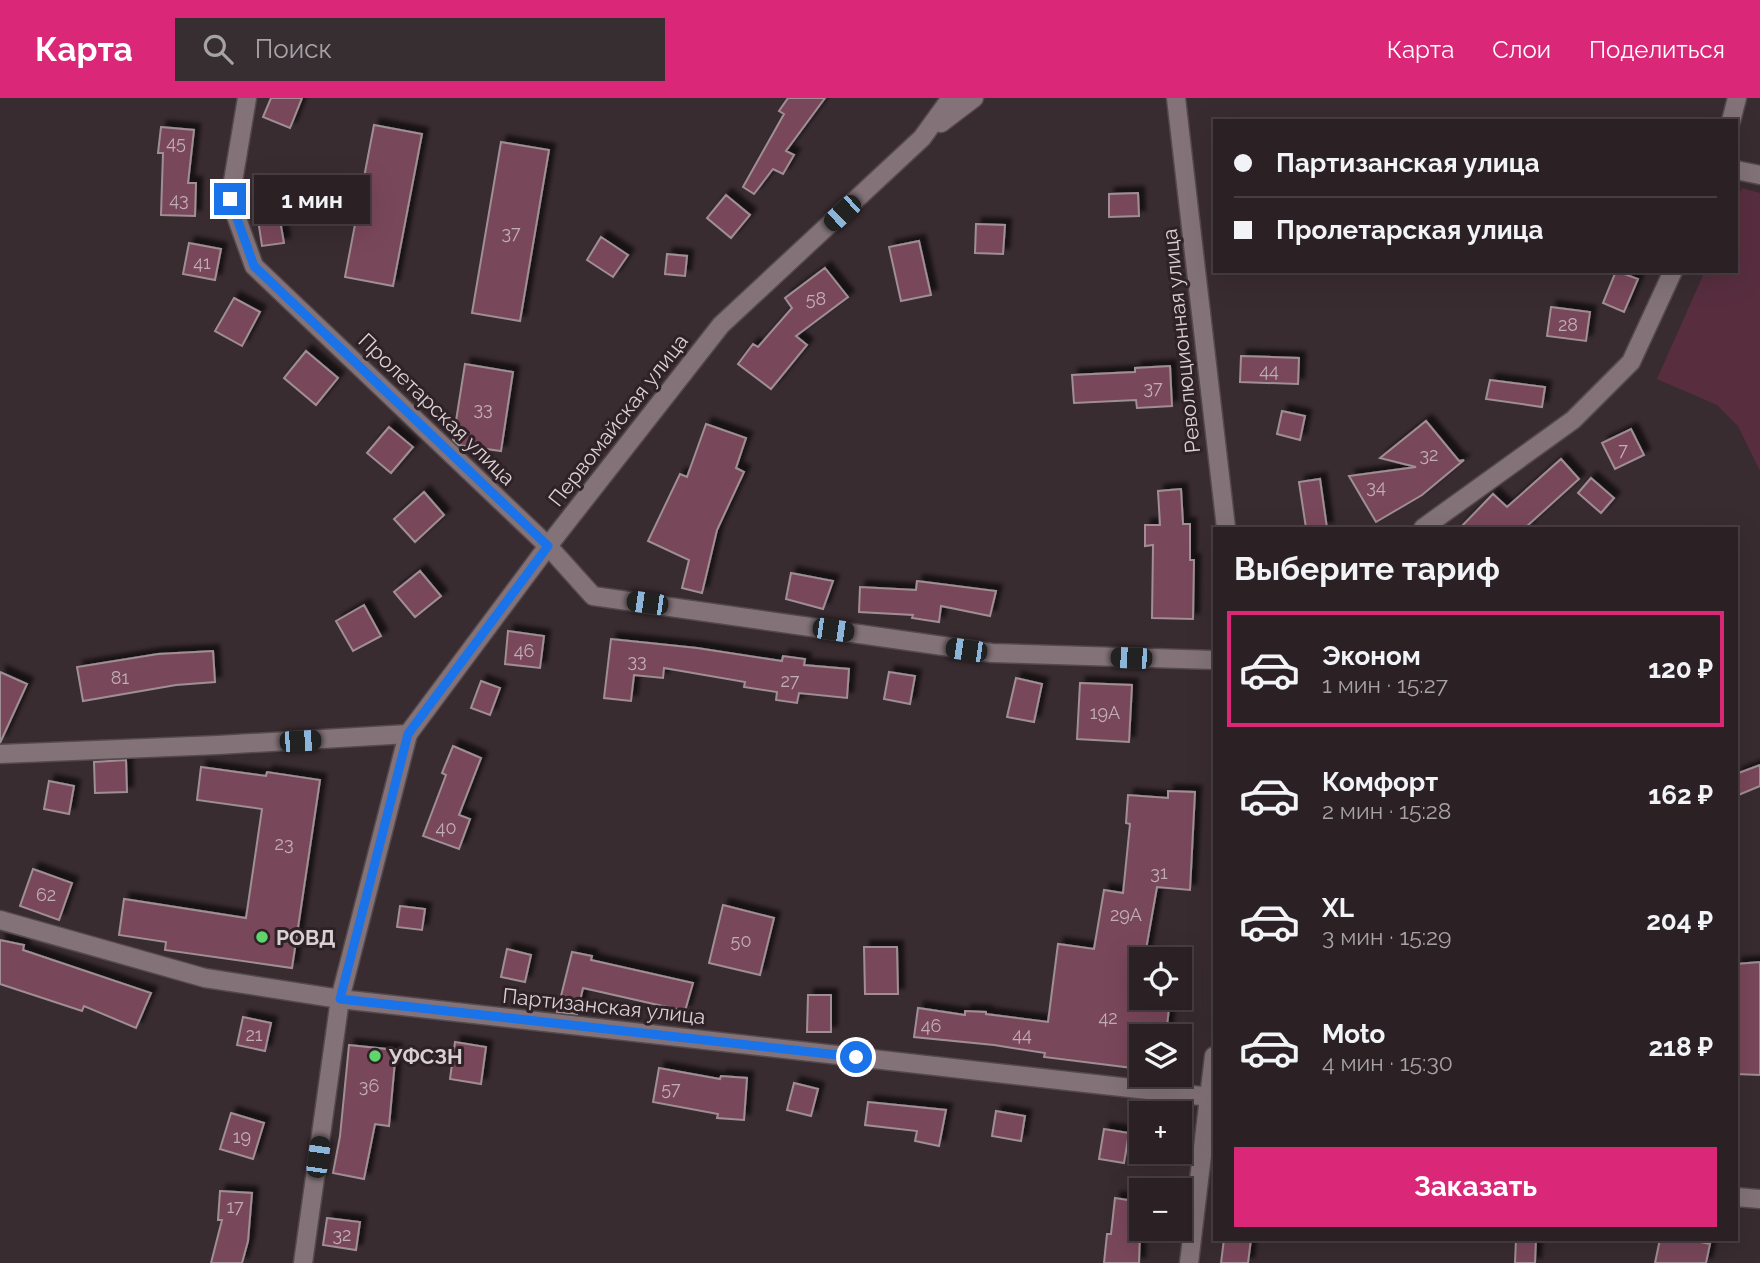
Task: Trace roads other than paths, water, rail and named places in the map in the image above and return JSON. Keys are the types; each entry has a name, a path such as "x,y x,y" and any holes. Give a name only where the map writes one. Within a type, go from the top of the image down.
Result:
{"street":[{"name":"Пролетарская улица","path":"247,98 230,199 254,266 548,546 593,596 992,653 1213,660"},
{"path":"1166,98 1182,148"},
{"path":"1176,98 1182,148"},
{"path":"1732,119 1737,98"},
{"name":"Первомайская улица","path":"303,1263 340,999 408,734 548,546 721,324 966,99"},
{"name":"Революционная улица","path":"1182,148 1226,527"},
{"path":"1738,170 1760,176"},
{"path":"1424,527 1573,420 1631,362 1673,273"},
{"path":"0,754 218,746 408,734"},
{"name":"Партизанская улица","path":"0,920 205,978 340,999 1210,1097"},
{"path":"1189,1263 1209,1142 1213,1066"},
{"path":"1738,1197 1760,1199"}],"place":[{"name":"РОВД","path":"262,937"},
{"name":"УФСЗН","path":"375,1056"}]}
